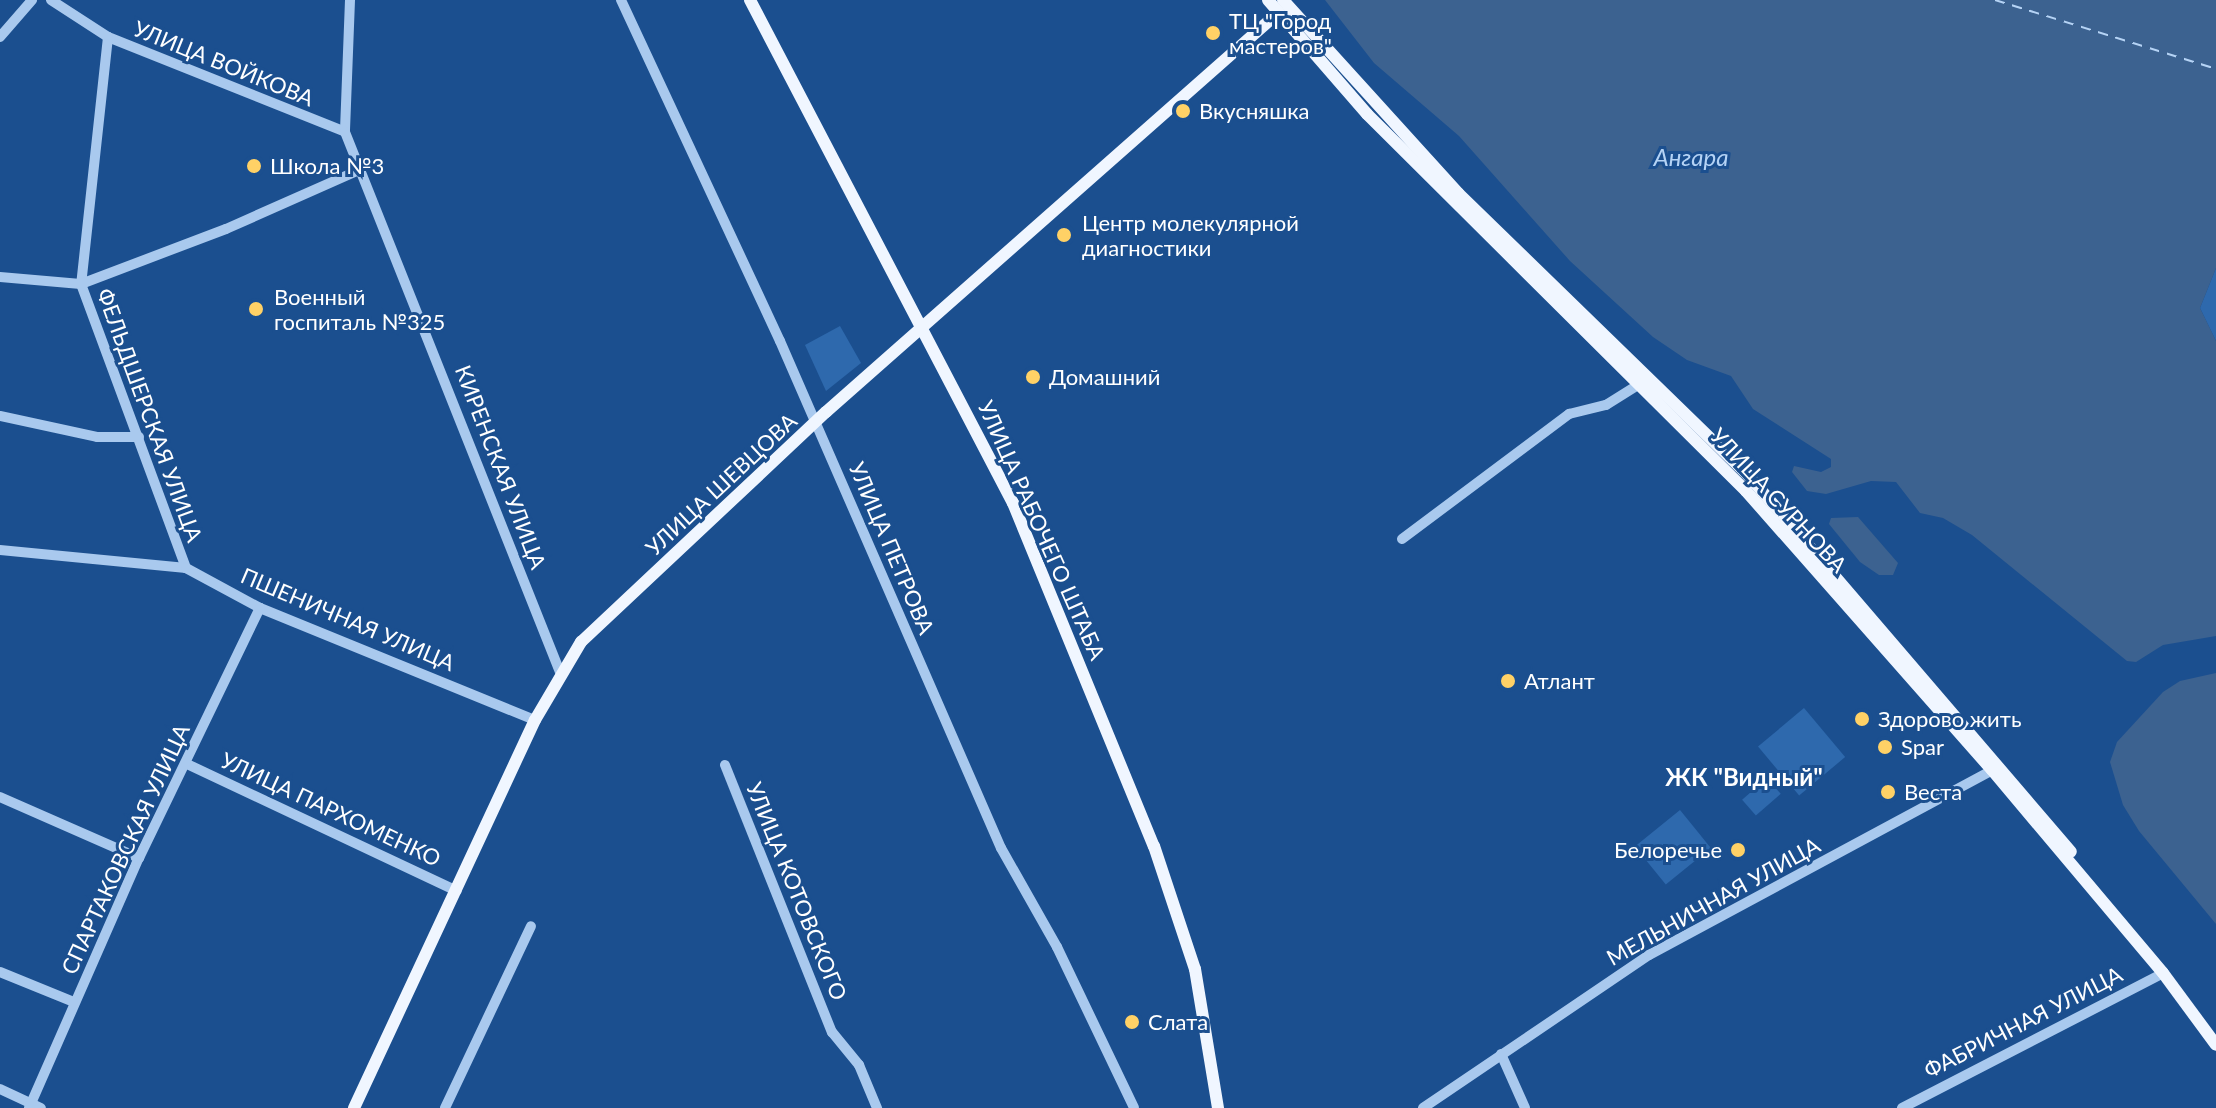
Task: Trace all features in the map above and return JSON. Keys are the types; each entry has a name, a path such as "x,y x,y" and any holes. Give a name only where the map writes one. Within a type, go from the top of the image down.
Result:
{"main road":[{"name":"УЛИЦА РАБОЧЕГО ШТАБА","path":"750,0 925,326 1013,503 1154,846 1195,969 1218,1108"},
{"path":"1268,0 1282,5"},
{"name":"УЛИЦА ШЕВЦОВА","path":"354,1108 535,720 560,672 581,642 815,422 1282,5"},
{"name":"УЛИЦА СУРНОВА","path":"1282,5 1377,125 1746,491 1992,770 2163,973 2216,1045"},
{"name":"УЛИЦА СУРНОВА","path":"1282,5 1458,193 1748,475 1998,762 2216,1032"}],"street":[{"path":"0,37 32,0"},
{"name":"УЛИЦА ВОЙКОВА","path":"51,0 108,37 345,132"},
{"name":"КИРЕНСКАЯ УЛИЦА","path":"350,0 345,132 393,242 560,672"},
{"name":"УЛИЦА ПЕТРОВА","path":"621,0 815,422 1001,848 1057,947 1134,1108"},
{"name":"ФЕЛЬДШЕРСКАЯ УЛИЦА","path":"108,37 81,284 186,568"},
{"path":"0,277 81,284 226,229 359,170"},
{"path":"1402,539 1569,414 1606,405 1640,384"},
{"path":"0,416 97,437 139,437"},
{"name":"ПШЕНИЧНАЯ УЛИЦА","path":"0,550 186,568 260,608 535,720"},
{"name":"СПАРТАКОВСКАЯ УЛИЦА","path":"34,1106 74,1002 139,858 260,608"},
{"name":"УЛИЦА ПАРХОМЕНКО","path":"187,764 457,891"},
{"name":"УЛИЦА КОТОВСКОГО","path":"725,765 832,1032 859,1065 877,1108"},
{"name":"МЕЛЬНИЧНАЯ УЛИЦА","path":"1425,1107 1649,955 1992,770"},
{"path":"0,797 139,858"},
{"path":"445,1108 531,926"},
{"path":"0,972 74,1002"},
{"name":"ФАБРИЧНАЯ УЛИЦА","path":"1902,1108 2163,973"},
{"path":"1501,1054 1525,1108"},
{"path":"0,1089 34,1106"}],"shaded area":[{"path":"2216,268 2216,341 2200,308"},
{"path":"840,326 861,363 826,391 805,345"},
{"path":"1804,708 1845,757 1799,796 1758,747"},
{"path":"1767,778 1781,794 1756,815 1742,800"},
{"path":"1680,810 1711,848 1666,885 1635,847"}],"water":[{"name":"Ангара","path":"1325,0 2216,0 2216,268 2200,308 2216,341 2216,636 2163,645 2136,662 2127,661 1972,535 1943,518 1920,513 1896,482 1871,481 1826,494 1807,491 1792,472 1794,466 1821,472 1831,467 1831,459 1753,409 1731,376 1687,360 1653,337 1570,261 1459,136 1374,63"},
{"path":"1858,517 1898,563 1893,575 1879,575 1860,562 1829,524 1831,518"},
{"path":"2216,673 2216,924 2139,831 2123,805 2110,762 2117,742 2163,692 2180,681"}],"ferry route":[{"path":"1995,0 2216,69"}],"place":[{"name":"ТЦ \"Город мастеров\"","path":"1213,33"},
{"name":"Вкусняшка","path":"1183,111"},
{"name":"Школа №3","path":"254,166"},
{"name":"Центр молекулярной диагностики","path":"1064,235"},
{"name":"Военный госпиталь №325","path":"256,309"},
{"name":"Домашний","path":"1033,377"},
{"name":"Атлант","path":"1508,681"},
{"name":"Здорово жить","path":"1862,719"},
{"name":"Spar","path":"1885,747"},
{"name":"Веста","path":"1888,792"},
{"name":"Белоречье","path":"1738,850"},
{"name":"Слата","path":"1132,1022"}],"district":[{"name":"ЖК \"Видный\"","path":"1744,777"}]}
